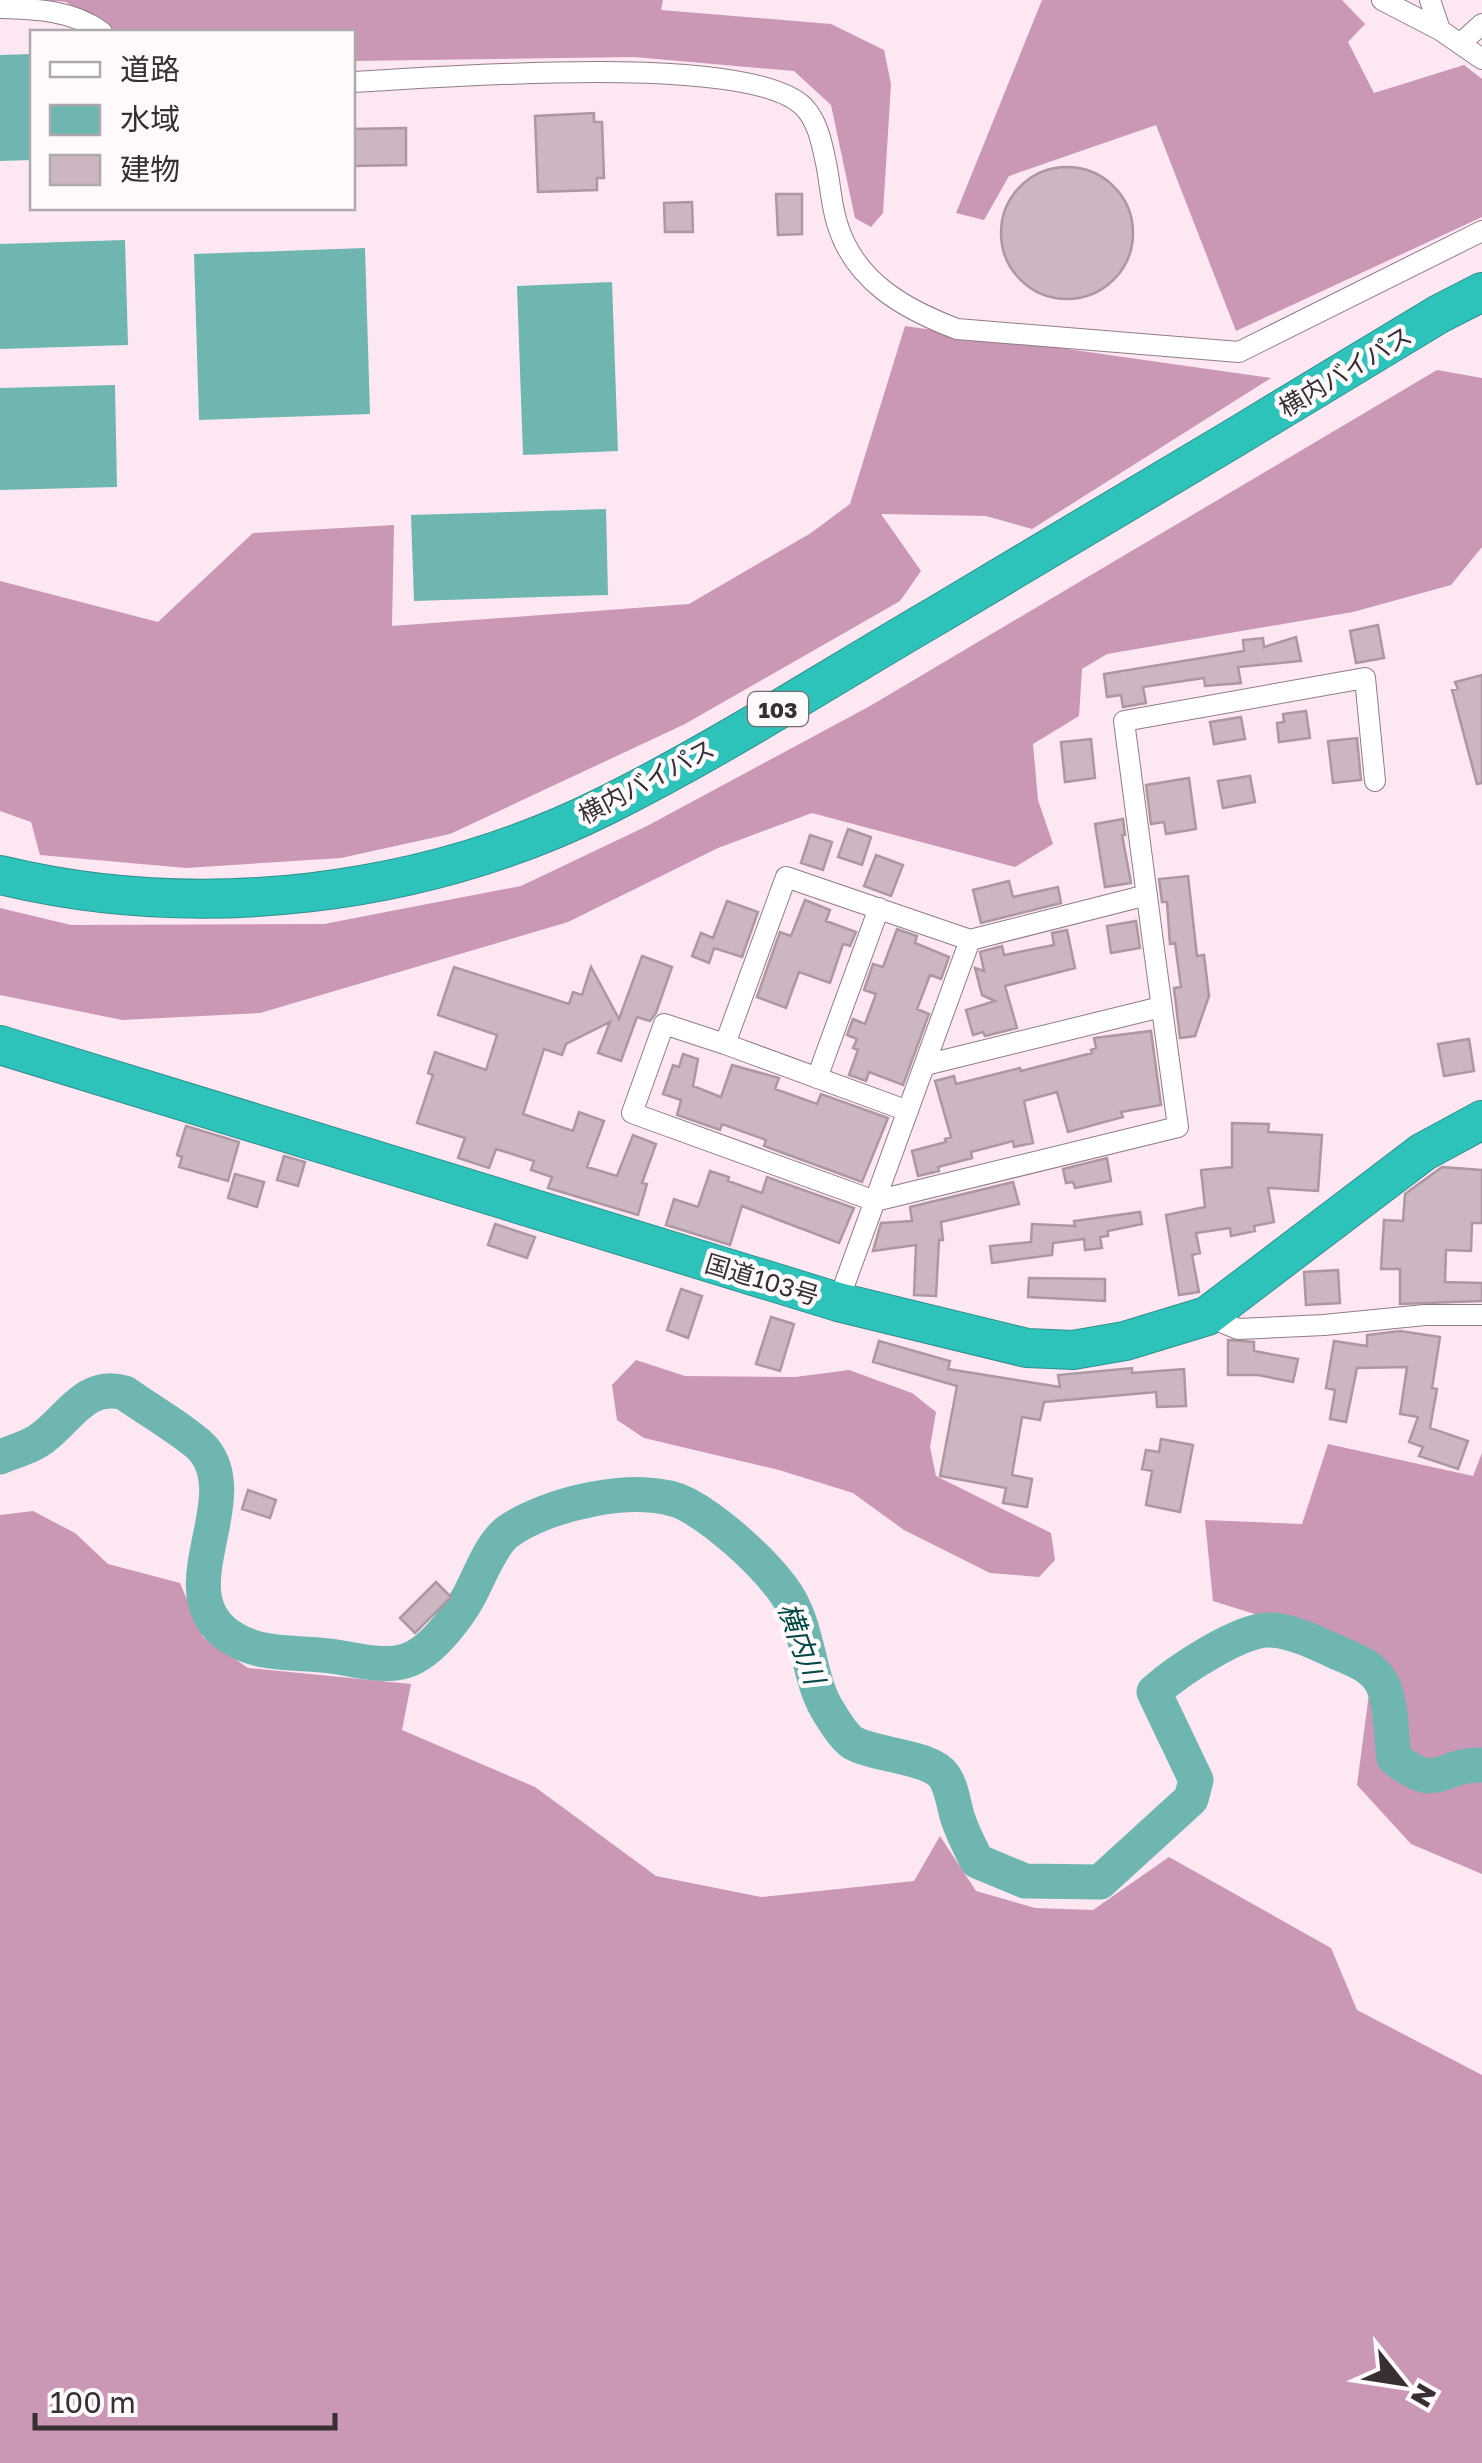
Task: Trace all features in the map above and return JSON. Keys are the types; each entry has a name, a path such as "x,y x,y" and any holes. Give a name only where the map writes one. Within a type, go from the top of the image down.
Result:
{"highway":[{"name":"横内バイパス","path":"0,875 152,898 272,898 454,863 529,837 605,806 746,728 1482,292"},
{"name":"国道103号","path":"0,1046 838,1302 1011,1345 1057,1349 1125,1341 1207,1316 1422,1152 1482,1120"}],"street":[{"path":"1382,0 1440,30 1482,59"},
{"path":"1430,0 1440,30"},
{"path":"0,8 50,10 99,30"},
{"path":"1460,43 1482,24"},
{"path":"355,82 557,71 697,76 772,90 803,106 820,134 837,224 859,270 921,315 958,329 1238,352 1482,231"},
{"path":"908,1111 664,1024 632,1113 875,1201 1178,1127 1124,721 1365,678 1374,781"},
{"path":"724,1044 786,876 970,940 1147,895"},
{"path":"817,1078 879,908"},
{"path":"838,1302 970,940"},
{"path":"925,1065 1162,1008"},
{"path":"1207,1316 1238,1329 1425,1315 1482,1315"}],"shaded area":[{"path":"42,0 663,0 661,10 831,24 884,50 891,84 883,213 871,227 855,218 831,105 794,71 634,57 355,61 355,30 111,30 66,2"},
{"path":"1042,0 1342,0 1365,24 1348,42 1374,93 1464,65 1482,79 1482,217 1236,331 1156,125 1009,176 984,220 956,213"},
{"path":"905,326 1271,378 1032,529 986,516 881,514 921,571 900,601 685,724 450,834 341,858 186,868 40,855 31,822 0,811 0,581 158,622 253,533 394,525 392,626 689,604 811,533 850,504"},
{"path":"1437,370 1482,378 1482,547 1451,585 1353,612 1107,654 1082,669 1079,716 1033,744 1038,800 1053,844 1015,867 812,813 718,848 568,922 260,1013 122,1020 0,995 0,908 71,925 324,924 521,886 647,826 870,706"},
{"path":"636,1360 685,1376 795,1377 849,1370 912,1393 936,1412 930,1447 936,1476 1051,1533 1055,1560 1039,1577 990,1573 904,1530 853,1493 779,1470 644,1438 617,1420 612,1385"},
{"path":"1328,1444 1473,1476 1482,1453 1482,1874 1411,1844 1357,1785 1370,1686 1344,1642 1213,1601 1205,1520 1302,1524"},
{"path":"33,1511 75,1533 108,1564 180,1583 203,1637 248,1668 411,1684 402,1730 535,1787 656,1876 761,1897 914,1881 940,1836 976,1891 1035,1908 1093,1910 1169,1857 1331,1948 1357,2010 1482,2075 1482,2463 0,2463 0,1515"}],"water":[{"path":"30,54 30,160 0,161 0,55"},
{"path":"125,240 128,345 0,349 0,244"},
{"path":"365,248 370,414 199,420 194,254"},
{"path":"612,282 618,451 523,455 517,286"},
{"path":"115,385 117,487 0,490 0,388"},
{"path":"606,509 608,595 414,601 411,515"}],"building":[{"path":"594,113 594,122 602,122 604,178 597,178 597,190 538,192 535,116"},
{"path":"406,128 406,165 355,166 355,129"},
{"path":"1067,167 1092,172 1114,186 1128,208 1133,233 1128,258 1114,280 1092,294 1067,299 1042,294 1020,280 1006,258 1001,233 1006,208 1020,186 1042,172"},
{"path":"776,194 802,194 802,234 778,235"},
{"path":"692,202 693,232 665,232 664,203"},
{"path":"1378,625 1384,658 1356,663 1350,631"},
{"path":"1296,637 1301,661 1238,667 1241,683 1205,686 1204,678 1143,687 1146,703 1123,707 1121,695 1107,697 1104,674 1244,651 1243,640 1263,638 1264,647"},
{"path":"1482,675 1482,783 1477,784 1452,690 1458,689 1455,682"},
{"path":"1306,711 1310,738 1279,742 1277,723 1284,722 1283,714"},
{"path":"1241,717 1245,739 1214,744 1210,722"},
{"path":"1357,738 1361,780 1333,783 1328,741"},
{"path":"1091,739 1095,778 1065,782 1061,742"},
{"path":"1250,776 1255,802 1223,808 1218,781"},
{"path":"1189,778 1196,829 1166,834 1164,822 1151,824 1146,785"},
{"path":"1123,819 1131,883 1105,887 1095,824"},
{"path":"848,829 871,837 862,865 838,857"},
{"path":"810,835 832,842 823,870 801,863"},
{"path":"876,855 903,865 891,896 864,886"},
{"path":"1188,876 1197,956 1204,955 1209,996 1195,1036 1180,1038 1174,988 1181,987 1175,943 1170,944 1167,902 1162,902 1159,879"},
{"path":"1009,881 1013,897 1058,887 1061,903 981,923 973,890"},
{"path":"805,900 830,910 826,921 856,932 850,946 843,944 830,983 799,972 786,1008 757,997 780,932 791,936"},
{"path":"727,901 758,912 742,957 714,948 709,963 692,956 701,933 713,938"},
{"path":"1136,921 1140,948 1111,953 1107,926"},
{"path":"897,929 917,936 915,943 949,957 941,979 930,975 917,1009 929,1014 903,1085 869,1072 866,1081 849,1075 858,1050 853,1048 857,1039 847,1035 853,1019 865,1024 876,994 864,990 873,964 883,967"},
{"path":"1067,930 1075,968 1005,986 1017,1028 973,1035 966,1010 995,1001 982,995 975,968 984,971 980,952 1002,946 1004,955 1054,945 1052,933"},
{"path":"642,956 672,967 656,1013 650,1021 637,1017 621,1061 598,1053 610,1022 566,1044 562,1055 544,1049 523,1114 573,1131 579,1112 604,1121 587,1167 617,1176 633,1135 656,1144 642,1183 647,1184 638,1215 548,1188 552,1177 531,1170 534,1161 496,1149 489,1168 458,1158 465,1138 417,1123 433,1075 428,1073 435,1052 486,1070 497,1035 438,1015 454,967 569,1004 573,992 582,995 591,967 619,1019"},
{"path":"1151,1031 1161,1105 1121,1112 1123,1117 1068,1132 1057,1092 1024,1101 1033,1143 1014,1147 1013,1141 971,1152 972,1158 918,1176 912,1151 946,1142 951,1137 935,1081 954,1076 956,1084 1020,1068 1021,1071 1092,1053 1096,1048 1094,1038"},
{"path":"1469,1039 1474,1071 1444,1076 1438,1044"},
{"path":"683,1054 698,1059 693,1086 721,1097 732,1065 779,1078 775,1089 817,1104 821,1094 888,1118 862,1182 764,1146 766,1140 722,1124 720,1130 677,1115 681,1100 663,1094 673,1065 679,1067"},
{"path":"1232,1123 1269,1124 1268,1132 1322,1135 1318,1191 1268,1188 1274,1222 1231,1236 1230,1228 1196,1233 1200,1253 1192,1255 1199,1292 1179,1295 1166,1215 1205,1207 1201,1170 1232,1167"},
{"path":"186,1126 239,1142 228,1181 179,1167 182,1157 177,1155"},
{"path":"284,1156 305,1162 298,1186 277,1180"},
{"path":"1107,1158 1111,1181 1075,1188 1073,1182 1066,1183 1063,1169"},
{"path":"1442,1167 1482,1170 1482,1223 1472,1223 1471,1251 1446,1250 1445,1282 1482,1283 1482,1301 1400,1304 1400,1269 1381,1269 1384,1220 1403,1221 1405,1194"},
{"path":"710,1171 762,1193 767,1177 854,1208 839,1243 742,1206 730,1245 666,1225 674,1199 698,1207"},
{"path":"235,1174 264,1182 257,1207 228,1198"},
{"path":"1013,1182 1019,1204 941,1222 943,1240 939,1240 936,1296 914,1295 916,1245 873,1251 881,1223 912,1221 910,1207"},
{"path":"1140,1212 1142,1224 1108,1231 1108,1236 1100,1237 1102,1248 1085,1250 1084,1239 1053,1243 1052,1255 992,1263 990,1246 1031,1242 1032,1224 1075,1226 1074,1221"},
{"path":"495,1224 535,1237 527,1258 488,1245"},
{"path":"1338,1270 1340,1303 1306,1305 1304,1272"},
{"path":"1029,1278 1105,1279 1105,1301 1028,1297"},
{"path":"681,1289 702,1296 688,1338 667,1330"},
{"path":"771,1317 794,1324 780,1371 756,1364"},
{"path":"1400,1331 1440,1337 1430,1428 1468,1441 1458,1469 1419,1456 1423,1447 1409,1442 1418,1417 1400,1414 1407,1367 1357,1368 1346,1422 1330,1419 1335,1390 1326,1388 1334,1341 1367,1346 1367,1335"},
{"path":"1228,1340 1254,1342 1254,1351 1298,1359 1293,1382 1258,1375 1228,1375"},
{"path":"879,1341 950,1361 948,1369 1060,1387 1058,1375 1132,1368 1132,1373 1184,1369 1186,1406 1157,1407 1156,1392 1044,1402 1040,1420 1022,1417 1012,1475 1032,1479 1027,1507 1003,1503 1006,1488 940,1476 957,1386 873,1362"},
{"path":"1161,1439 1193,1445 1180,1512 1146,1505 1152,1471 1142,1469 1146,1450 1159,1452"},
{"path":"248,1490 276,1500 270,1518 242,1509"},
{"path":"436,1582 451,1597 415,1633 400,1618"}],"waterway":[{"name":"横内川","path":"0,1457 38,1441 87,1398 110,1391 125,1393 198,1444 215,1472 217,1496 204,1575 205,1599 214,1621 234,1639 256,1648 377,1663 405,1661 437,1640 463,1605 496,1544 523,1522 568,1505 619,1495 667,1497 686,1504 738,1542 782,1588 798,1619 822,1700 846,1737 863,1747 937,1769 949,1786 960,1825 977,1861 1025,1881 1100,1882 1191,1799 1196,1780 1154,1692 1209,1653 1256,1632 1269,1630 1294,1635 1370,1669 1387,1696 1394,1758 1409,1769 1430,1776 1482,1765"}]}
